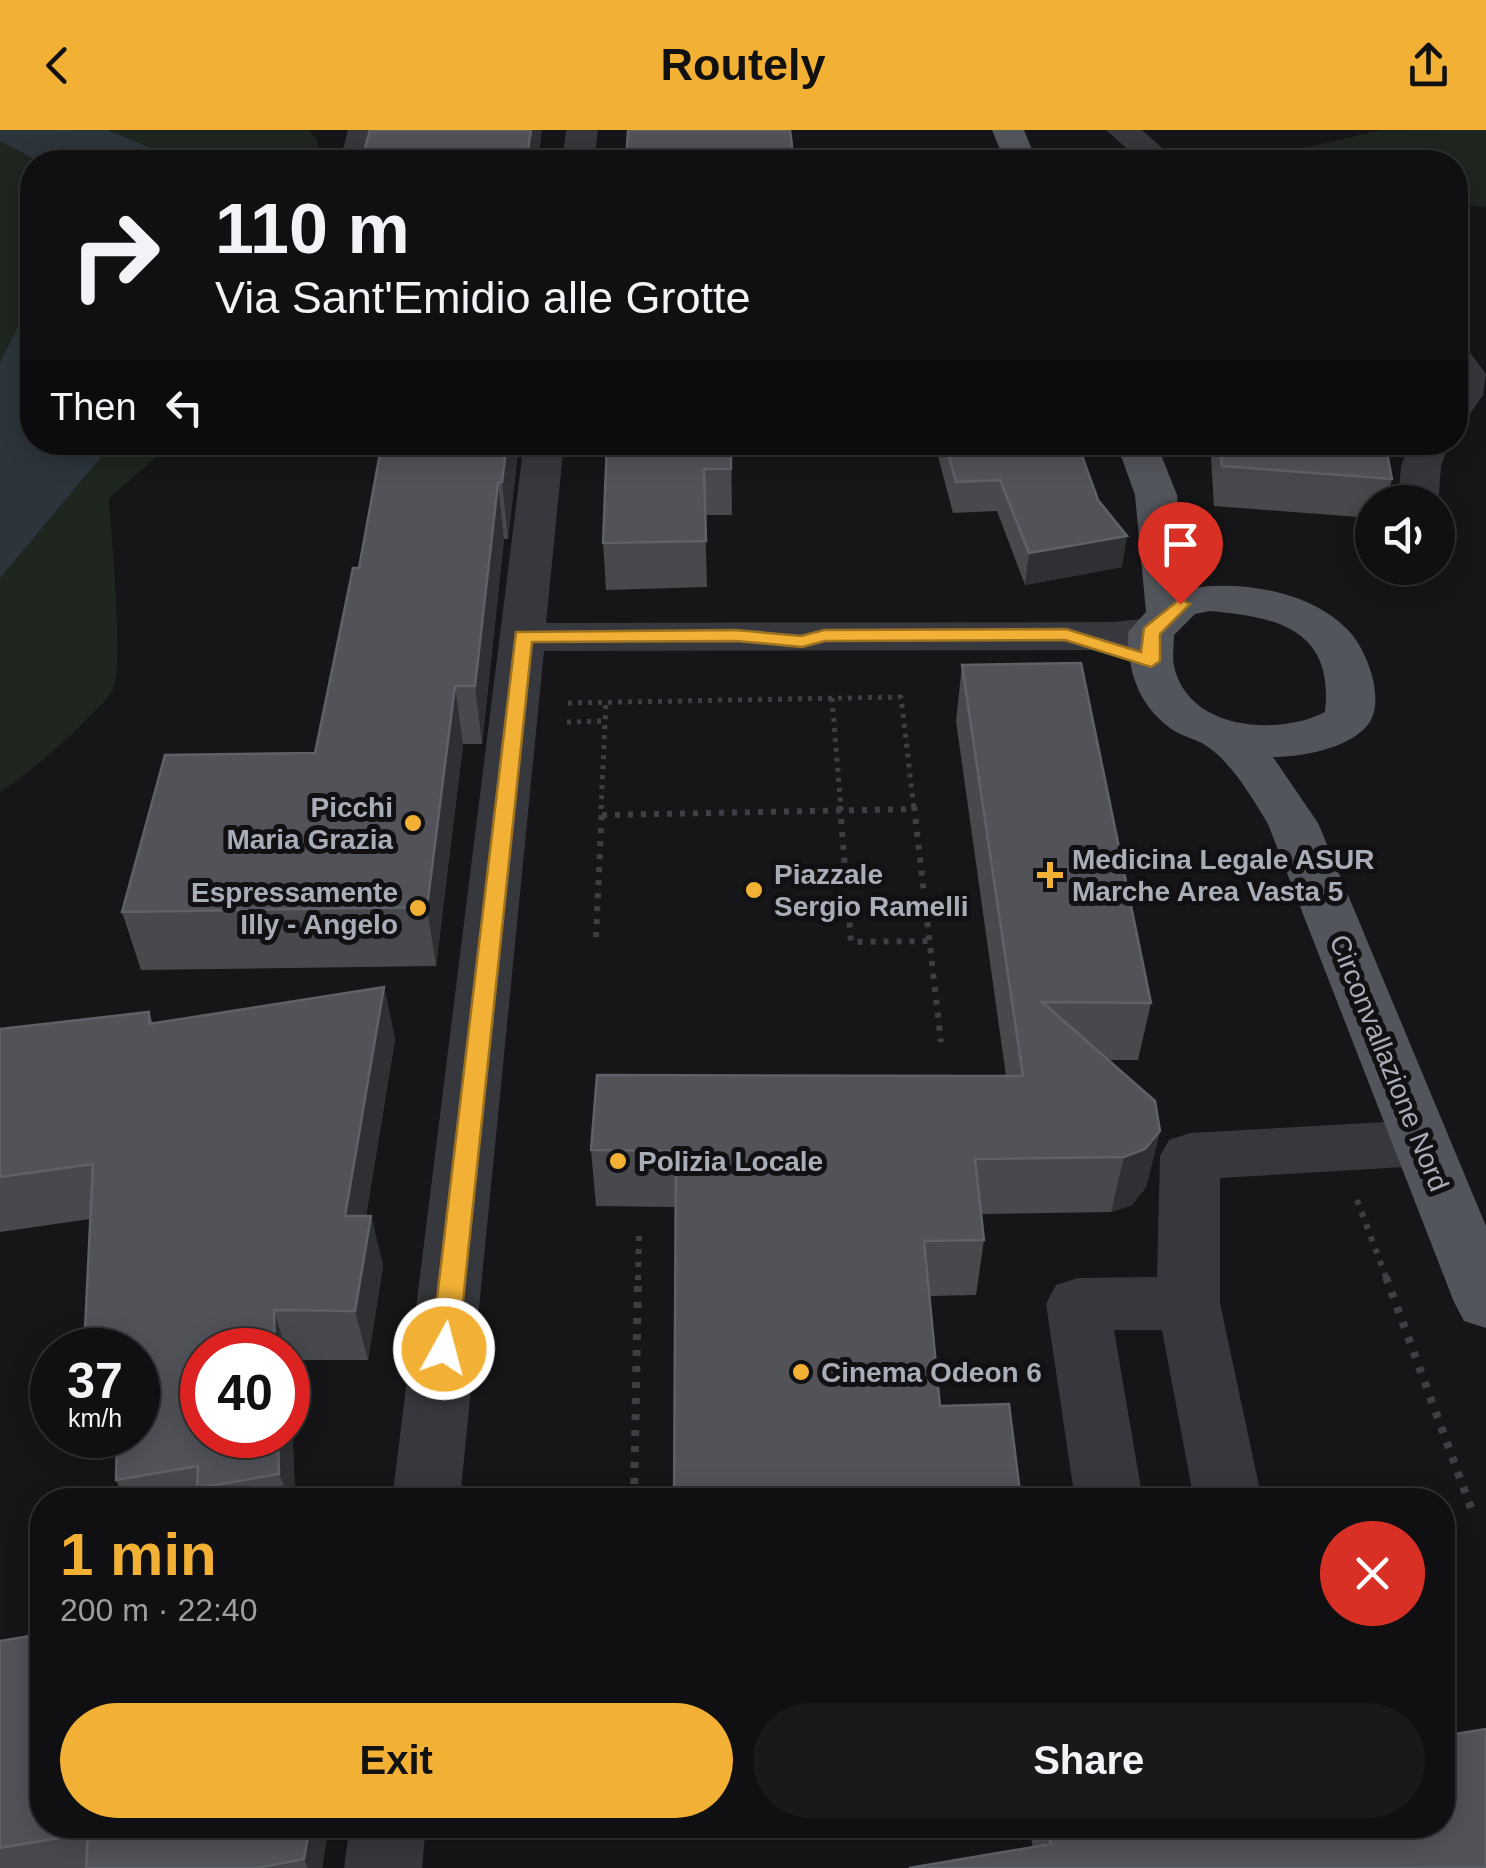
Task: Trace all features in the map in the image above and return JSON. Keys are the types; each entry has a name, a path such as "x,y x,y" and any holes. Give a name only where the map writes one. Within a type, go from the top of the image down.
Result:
{"main road":[{"name":"Circonvallazione Nord","path":"1141,455 1156,496 1206,558 1248,600"},
{"name":"Circonvallazione Nord","path":"1145,629 1180,604 1210,598 1248,600 1294,611 1323,631 1342,652 1353,696 1348,719 1317,736 1277,744 1242,743 1205,729 1172,703 1159,685 1145,629 1156,496"},
{"name":"Circonvallazione Nord","path":"1224,736 1260,774 1293,823 1486,1302"},
{"name":"Circonvallazione Nord","path":"1293,823 1296,775 1317,736"}],"street":[{"path":"1122,130 1147,150"},
{"path":"427,1488 543,455"},
{"path":"1420,485 1425,455"},
{"path":"525,620 1145,629"},
{"path":"525,620 810,645 1145,629"},
{"path":"1226,1488 1188,1303 1190,1156 1421,1143"},
{"path":"1107,1488 1078,1304 1188,1303"},
{"path":"383,1868 386,1838"}],"path":[{"path":"576,703 901,697 941,1042"},
{"path":"832,698 851,942 930,941"},
{"path":"596,937 606,702"},
{"path":"602,815 914,809"},
{"path":"1337,1148 1471,1508"},
{"path":"634,1488 639,1232"}],"shaded area":[{"path":"0,130 107,130 157,150 20,152 0,141"},
{"path":"107,130 309,130 319,150 157,150"},
{"path":"1382,130 1486,130 1486,207 1468,206 1468,150 1294,150"},
{"path":"0,141 20,152 20,322 0,362"},
{"path":"20,322 20,455 103,455 0,578 0,362"},
{"path":"103,455 159,455 109,498 117,628 113,689 61,744 0,792 0,578"}],"building":[{"path":"370,130 531,130 528,150 364,150"},
{"path":"628,130 790,130 792,150 627,150"},
{"path":"380,455 505,455 502,482 498,483 475,686 455,686 427,907 122,912 165,755 315,753 353,568 359,568"},
{"path":"606,455 731,455 731,469 704,469 706,541 603,543"},
{"path":"949,455 1082,455 1098,500 1127,536 1029,553 1000,480 956,482"},
{"path":"1221,455 1387,455 1392,479 1222,466"},
{"path":"1081,663 1151,1003 1042,1002 1155,1101 1160,1131 1145,1149 1124,1157 975,1159 984,1240 924,1241 940,1406 1009,1404 1020,1488 674,1488 676,1151 591,1150 597,1075 1023,1076 962,665"},
{"path":"384,987 345,1216 371,1216 355,1311 274,1310 274,1328 180,1328 180,1458 279,1458 279,1474 197,1488 198,1466 116,1480 116,1458 160,1458 160,1328 85,1328 93,1164 0,1177 0,1029 149,1012 149,1024"},
{"path":"30,1636 30,1838 59,1838 0,1848 0,1641"},
{"path":"1486,1729 1486,1868 909,1868 1051,1844 1049,1838 1455,1838 1455,1734"},
{"path":"88,1838 308,1838 304,1859 257,1868 86,1868"}],"place":[{"name":"Picchi Maria Grazia","path":"413,823"},
{"name":"Medicina Legale ASUR Marche Area Vasta 5","path":"1050,875"},
{"name":"Piazzale Sergio Ramelli","path":"754,890"},
{"name":"Espressamente Illy - Angelo","path":"418,908"},
{"name":"Polizia Locale","path":"618,1161"},
{"name":"Cinema Odeon 6","path":"801,1372"}],"route":[{"path":"444,1349 523,636 736,636 802,642 824,636 1066,635 1106,644 1151,661 1151,632 1180,604"}]}
